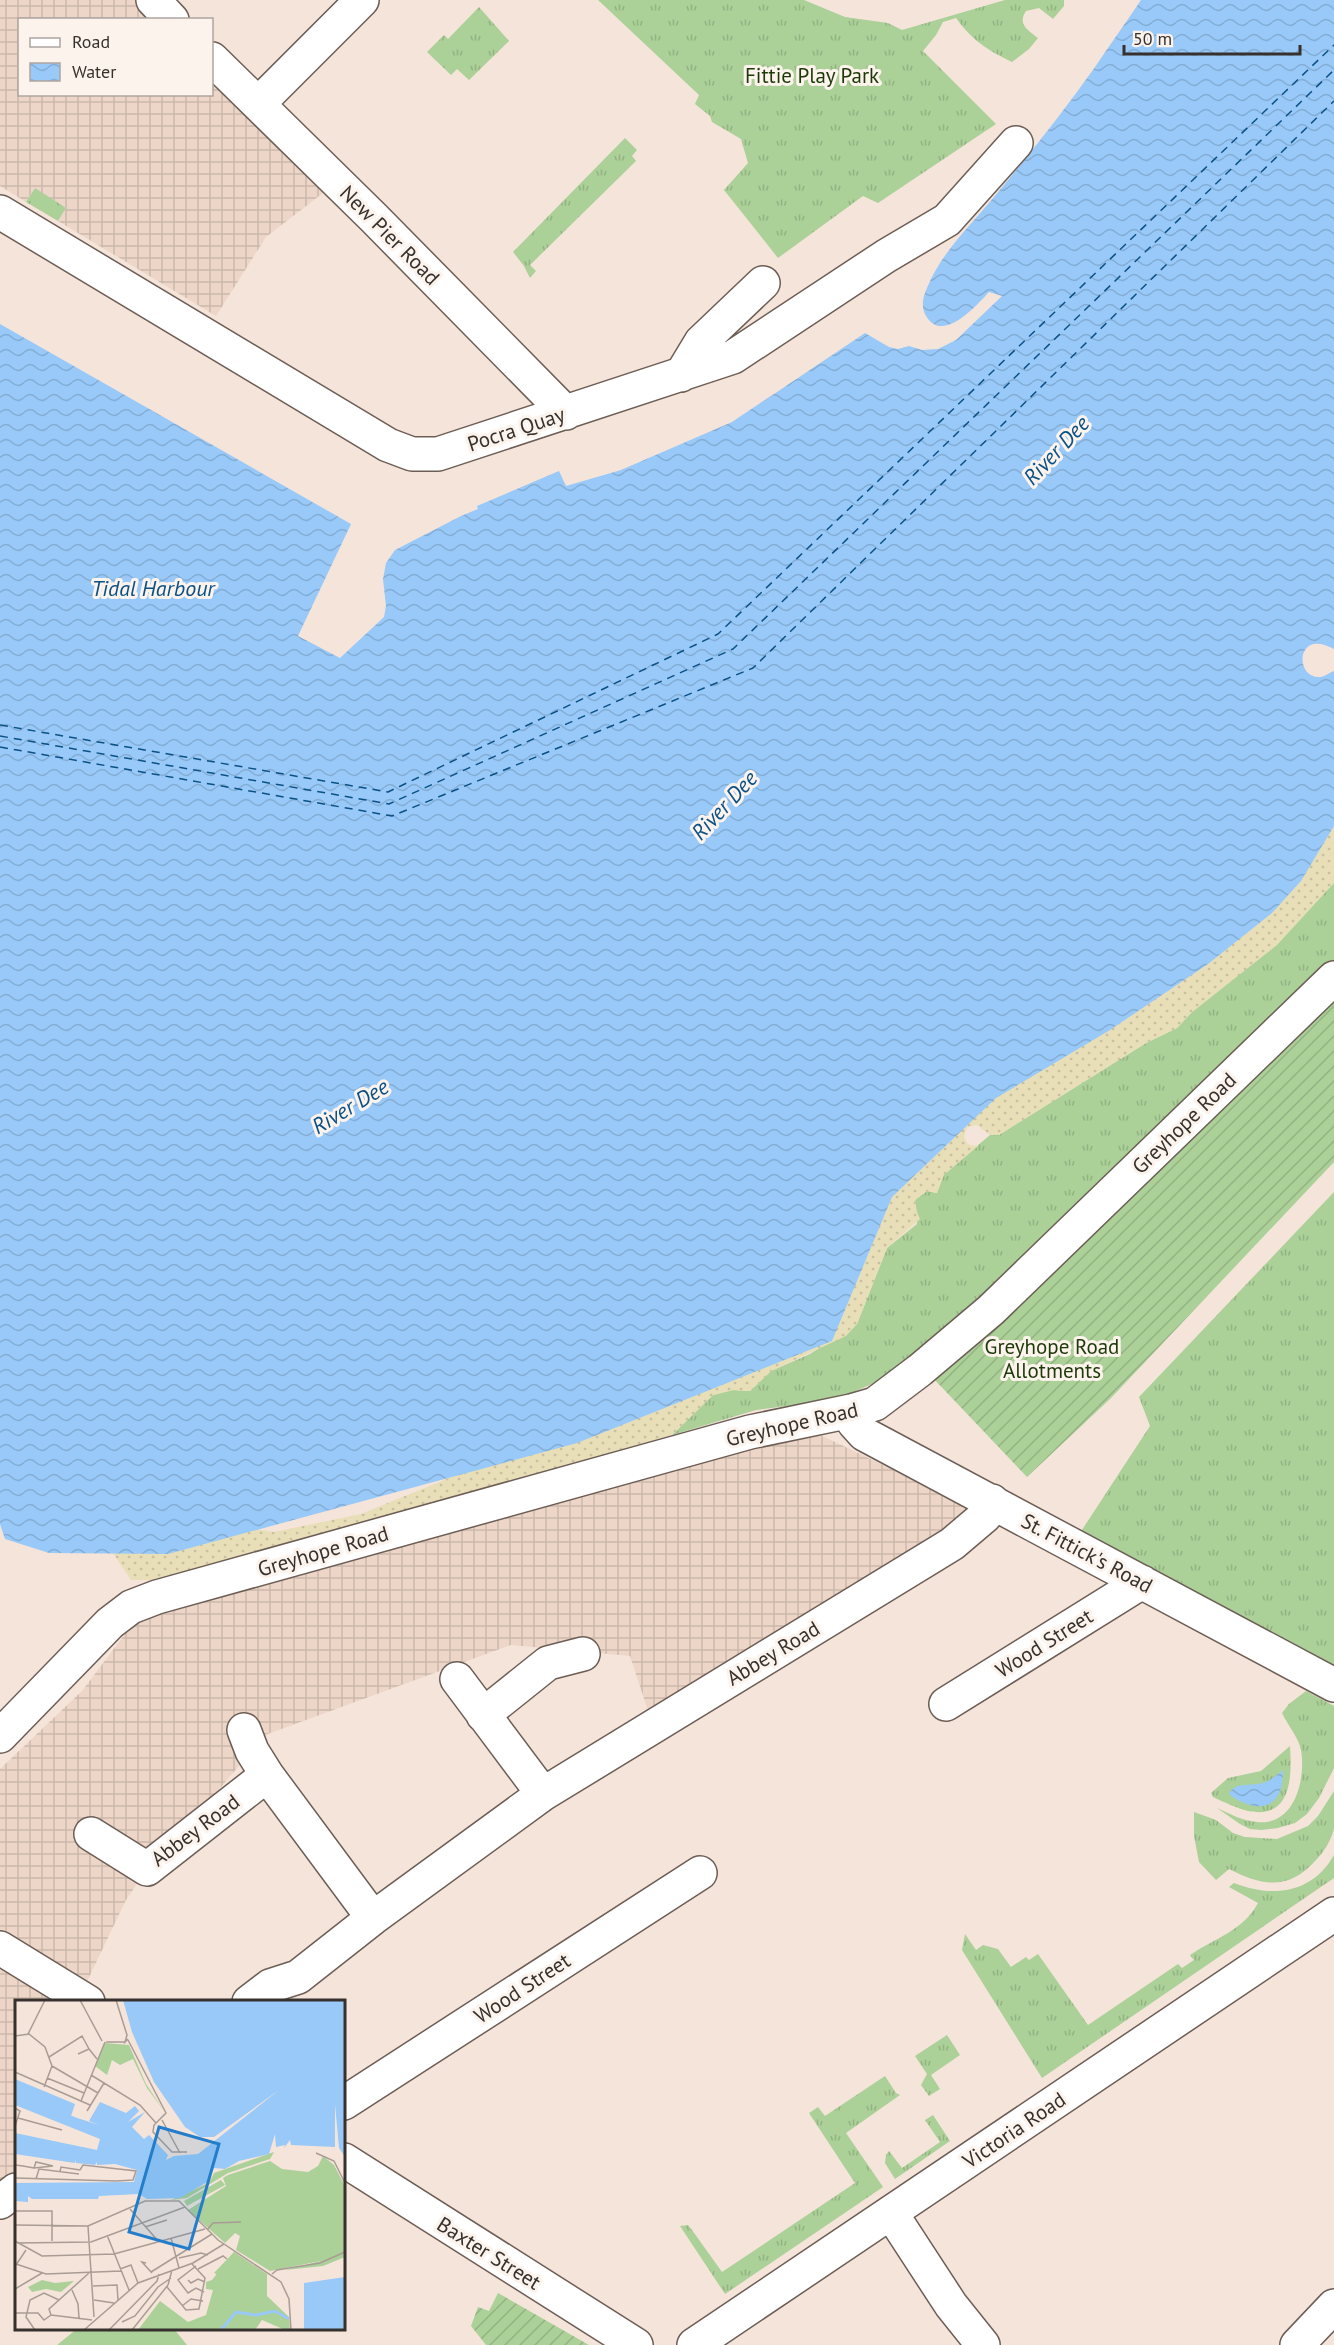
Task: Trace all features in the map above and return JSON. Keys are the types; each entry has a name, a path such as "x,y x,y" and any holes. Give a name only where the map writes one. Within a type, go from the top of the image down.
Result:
{"street":[{"path":"153,0 170,18"},
{"path":"258,104 362,0"},
{"name":"New Pier Road","path":"213,60 374,218 566,413"},
{"name":"Pocra Quay","path":"0,212 380,441 405,453 422,456 438,454 733,357 886,256 946,220 1016,143"},
{"path":"681,375 701,342 763,283"},
{"name":"Greyhope Road","path":"0,1736 110,1623 131,1607 157,1597 750,1432 875,1404 920,1370 991,1310 1334,978"},
{"name":"St. Fittick's Road","path":"851,1411 854,1423 864,1434 1334,1685"},
{"name":"Abbey Road","path":"250,2000 270,1986 298,1977 373,1918 543,1794 952,1544 985,1516 992,1502"},
{"name":"Wood Street","path":"946,1704 1142,1582"},
{"path":"483,1715 548,1663 583,1654"},
{"path":"457,1679 543,1794"},
{"path":"244,1730 252,1751 267,1775 373,1918"},
{"name":"Abbey Road","path":"91,1834 147,1869 267,1775"},
{"name":"Wood Street","path":"345,2102 700,1873"},
{"name":"Victoria Road","path":"694,2345 1334,1914"},
{"path":"0,1948 86,2000"},
{"name":"Baxter Street","path":"345,2161 636,2345"},
{"path":"0,2202 15,2191"},
{"path":"891,2213 951,2305 983,2345"},
{"path":"1297,2345 1334,2306"}],"shaded area":[{"path":"0,0 153,0 171,18 18,18 18,96 213,96 213,60 339,184 323,193 266,237 216,316 58,221 66,208 34,189 26,202 0,186"},
{"path":"810,1430 971,1507 957,1528 652,1723 630,1656 511,1645 265,1735 194,1819 147,1869 126,1900 80,1996 86,2000 15,2000 15,2191 0,2202 0,1769 82,1691 131,1626 190,1597"}],"green space":[{"name":"Fittie Play Park","path":"598,0 804,0 845,17 888,23 902,30 1005,0 1064,0 1064,6 1053,19 1039,8 1026,11 1023,23 1038,38 1029,49 1012,62 981,44 956,18 943,22 923,51 996,124 878,203 863,196 778,258 724,190 748,163 741,139 712,122 710,116 695,104 699,95"},
{"path":"479,7 509,41 469,80 457,69 451,75 427,52 444,35 448,39"},
{"path":"625,138 637,150 632,156 636,161 530,265 536,271 530,278 513,252"},
{"path":"35,188 66,208 58,221 26,202"},
{"path":"1334,883 1334,961 1268,1028 1021,1262 895,1374 851,1393 824,1401 756,1410 672,1435 713,1395 733,1390 750,1391 771,1371 810,1354 857,1324 887,1248 917,1224 915,1200 927,1191 937,1193 943,1175 990,1135 999,1135 1146,1043 1177,1028"},
{"name":"Greyhope Road Allotments","path":"1334,989 1334,1162 1111,1398 1027,1477 932,1377"},
{"path":"1334,1192 1334,1670 1078,1536 1150,1426 1139,1397"},
{"path":"1306,1691 1334,1706 1334,1768 1319,1798 1307,1814 1295,1823 1278,1828 1250,1829 1217,1808 1242,1819 1257,1822 1281,1817 1289,1809 1299,1787 1302,1762 1298,1741 1282,1713 1289,1704"},
{"path":"1290,1746 1289,1782 1281,1802 1273,1809 1263,1812 1248,1811 1213,1797 1211,1793 1228,1778 1261,1771"},
{"path":"1334,1791 1334,1828 1330,1841 1316,1860 1296,1877 1285,1881 1264,1882 1229,1869 1216,1880 1199,1862 1194,1836 1194,1812 1216,1820 1233,1833 1245,1837 1277,1839 1308,1826 1318,1816"},
{"path":"1334,1855 1334,1878 1042,2078 962,1950 965,1934 976,1950 983,1945 998,1949 1011,1967 1026,1957 1029,1960 1038,1954 1088,2025 1178,1964 1182,1968 1194,1960 1190,1955 1245,1921 1258,1903 1229,1887 1234,1883 1263,1890 1290,1889 1314,1878"},
{"path":"947,2035 960,2055 931,2075 940,2089 929,2096 921,2085 927,2074 915,2056"},
{"path":"885,2076 896,2093 900,2095 846,2133 883,2187 725,2294 680,2226 688,2225 722,2272 855,2183 809,2113 818,2107 825,2116"},
{"path":"933,2115 950,2141 895,2179 885,2163 886,2155 889,2151 902,2168 940,2142 925,2120"},
{"path":"498,2293 589,2345 486,2345 471,2326 478,2307 489,2311"},
{"path":"76,2330 175,2330 187,2345 57,2345"}],"sand":[{"path":"1334,683 1334,883 1277,945 1191,1013 1177,1028 1146,1043 999,1135 990,1135 977,1125 968,1127 965,1135 966,1141 970,1145 978,1146 944,1175 937,1193 927,1191 915,1200 920,1219 887,1248 857,1324 846,1336 771,1371 750,1391 733,1390 713,1395 672,1435 237,1561 163,1580 131,1580 113,1553 49,1553 59,1536 244,1527 274,1532 361,1514 476,1467 830,1257"}],"water":[{"path":"1141,0 1334,0 1334,649 1321,644 1312,645 1306,649 1303,664 1312,676 1321,677 1334,671 1334,826 1301,881 1272,913 1208,964 1110,1030 996,1098 892,1197 832,1341 577,1443 168,1554 49,1553 5,1539 0,1524 0,324 351,524 298,636 340,658 384,617 386,606 383,579 386,563 395,550 478,509 477,506 559,471 566,486 621,470 732,422 865,333 889,347 898,349 909,346 922,350 938,349 956,340 1002,296 989,292 967,314 949,325 940,326 932,323 923,307 924,295 933,275 957,240 1058,117"},
{"path":"1283,1770 1279,1793 1274,1801 1267,1805 1250,1805 1229,1794 1235,1787 1266,1782"}],"ferry route":[{"path":"0,725 388,792 718,634 1334,45"},
{"path":"0,736 389,804 733,649 1334,70"},
{"path":"0,747 392,816 753,668 1334,101"}],"water label":[{"name":"River Dee","path":"1056,450"},
{"name":"Tidal Harbour","path":"153,588"},
{"name":"River Dee","path":"724,805"},
{"name":"River Dee","path":"350,1106"}]}
